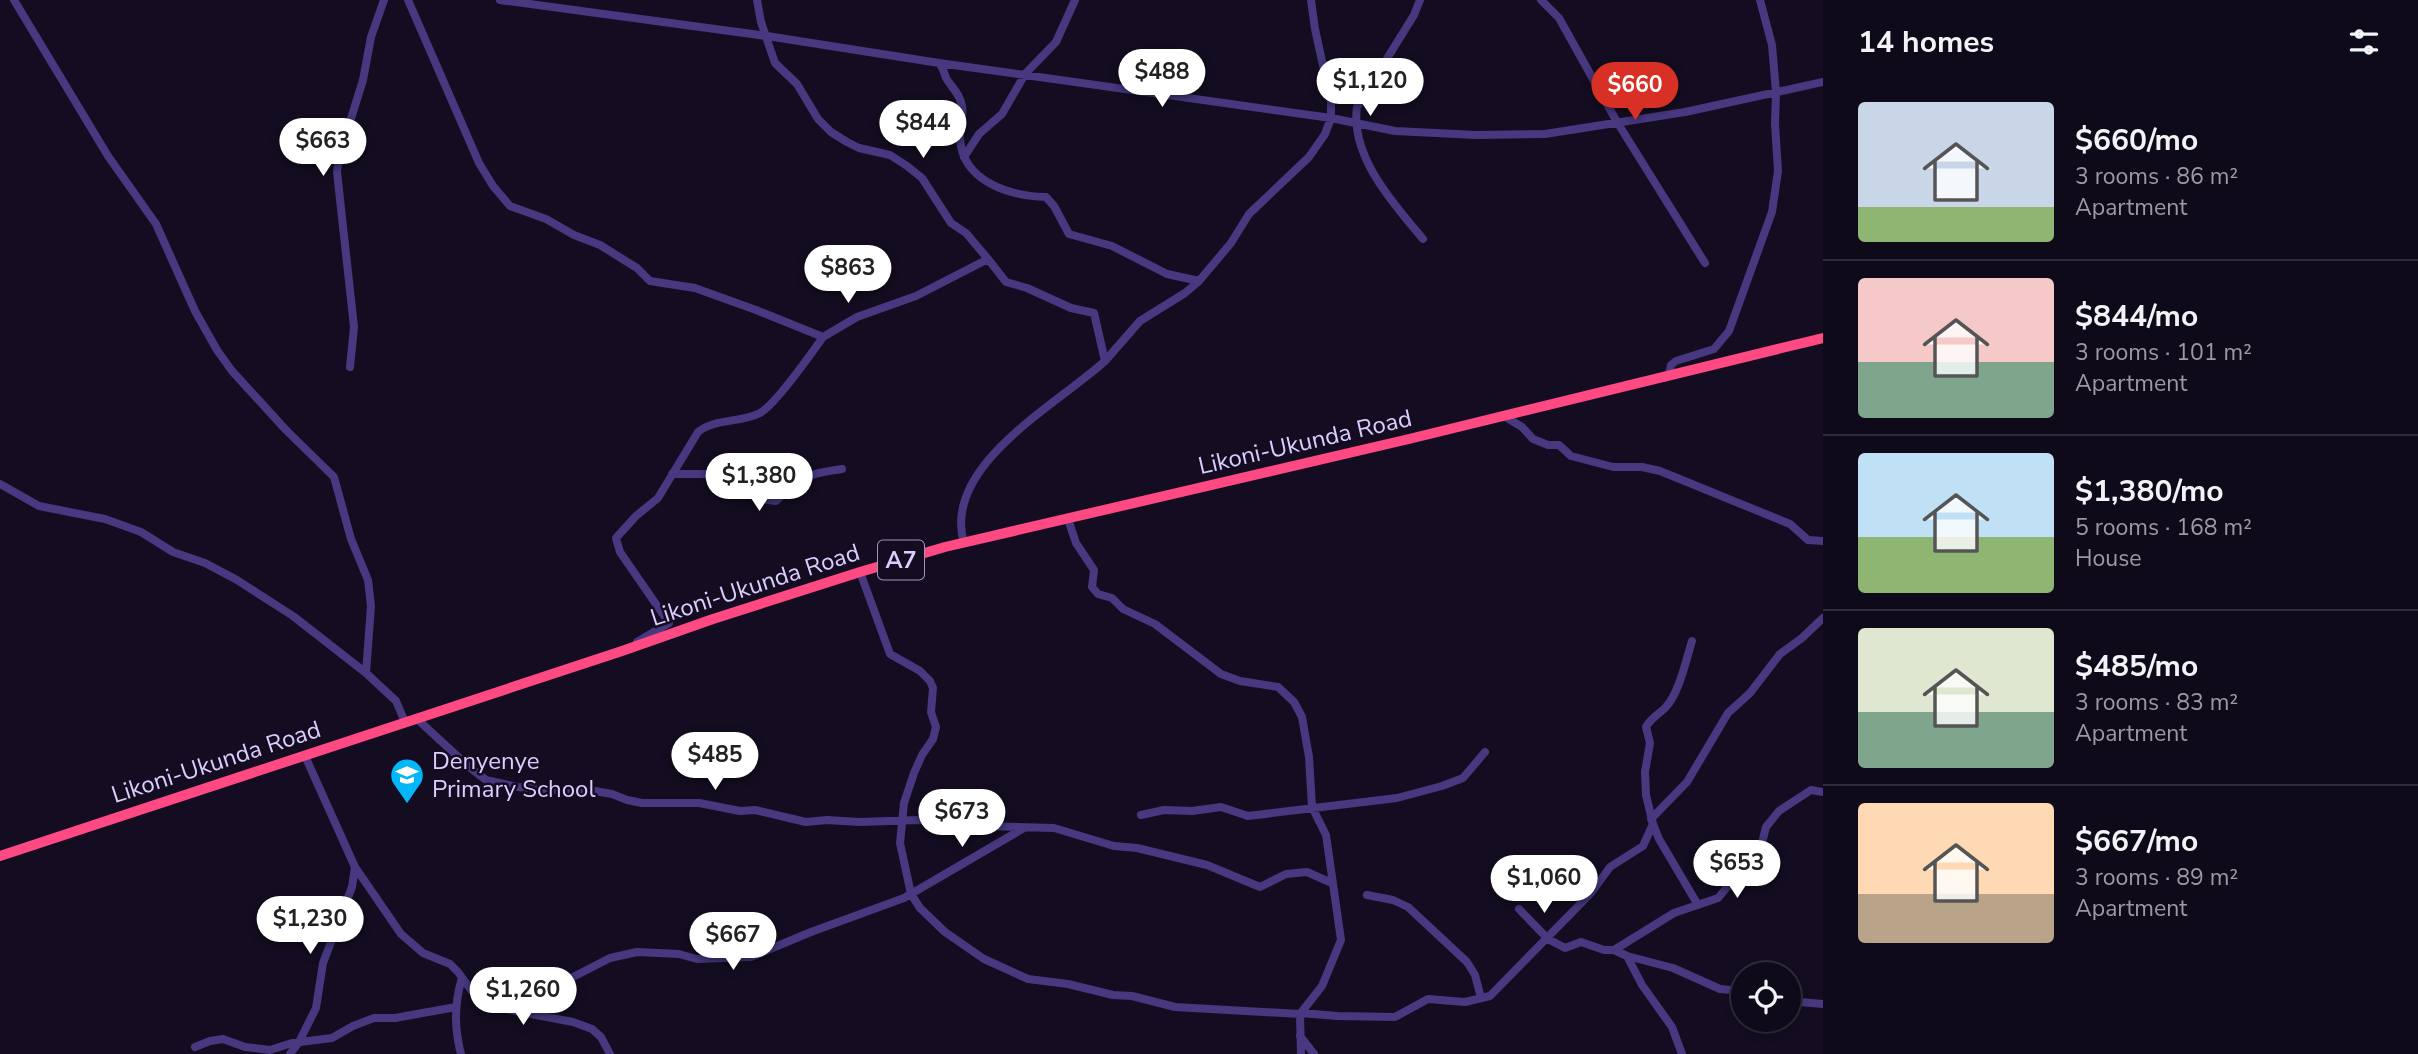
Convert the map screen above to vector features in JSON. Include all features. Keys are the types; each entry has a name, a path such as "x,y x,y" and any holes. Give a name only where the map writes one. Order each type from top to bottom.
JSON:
{"highway":[{"name":"Likoni-Ukunda Road","path":"0,856 860,572 964,543 1823,338"}],"street":[{"path":"14,0 108,156 156,224 195,311 217,350 232,371 286,430 334,477 351,539 368,580 371,606 366,673"},
{"path":"350,367 354,327 337,172 339,157 363,80 371,37 384,0"},
{"path":"408,0 479,163 510,206 546,219 600,246 637,268 650,281 695,288 823,337"},
{"path":"500,0 1331,118 1395,131 1476,135 1545,134 1685,112 1823,82"},
{"path":"757,0 761,22 775,63 797,84 818,119 831,132 847,142 859,148 890,155 922,178 951,223 966,233 1006,282 1027,288 1072,308 1094,313 1105,360"},
{"path":"964,157 979,134 1002,114 1025,74 1056,42 1075,0"},
{"path":"964,543 960,521 962,507 980,469 1038,413 1086,379 1140,321 1199,281 1231,243 1249,214 1309,157 1325,134 1331,118 1331,102 1311,0"},
{"path":"1420,0 1414,15 1357,107 1355,123 1367,160 1392,202 1423,239"},
{"path":"1541,0 1559,18 1617,122 1704,263"},
{"path":"1669,375 1671,365 1676,361 1714,349 1729,331 1772,212 1778,172 1776,92 1772,45 1760,0"},
{"path":"939,63 957,92 963,109 959,137 964,157 976,175 1002,190 1046,197 1069,234 1112,246 1167,274 1199,281"},
{"path":"622,651 669,623 620,552 616,538 636,516 658,498 698,432 706,425 760,413 774,401 823,337 857,317 916,296 988,259"},
{"path":"1504,416 1533,439 1548,445 1559,445 1571,456 1613,467 1642,467 1660,471 1790,524 1808,540 1823,541"},
{"path":"672,474 724,474 761,499 776,501 812,473 842,470"},
{"path":"0,484 39,506 105,519 141,532 173,552 205,562 237,580 293,616 366,673 396,701 411,720 486,780 518,787 589,790 642,803 699,803 740,811 755,810 806,822 901,820 1054,828 1114,846 1137,848 1207,865 1260,887 1286,874 1307,872 1332,883"},
{"path":"1068,519 1076,543 1094,570 1092,587 1098,594 1112,598 1123,609 1155,624 1221,674 1240,681 1278,687 1294,702 1302,717 1309,757 1312,807 1326,835 1342,940 1322,986 1301,1014 1301,1054"},
{"path":"860,572 890,654 920,671 933,688 931,712 936,727 933,739 914,773 901,820 900,843 911,894 920,908 967,948 984,959 1028,979 1132,996 1175,1007 1395,1017 1428,999 1465,1002 1490,996 1591,893 1609,867 1643,846 1653,824 1646,795 1645,772 1650,743 1646,727 1651,718 1666,708 1684,669 1692,641"},
{"path":"1651,819 1687,782 1728,713 1758,683 1780,654 1823,618"},
{"path":"1141,815 1164,810 1192,811 1221,807 1248,816 1397,798 1462,778 1485,752"},
{"path":"305,756 355,867 401,934 423,953 450,964 471,990 486,1001 510,1010 573,1022 592,1029 601,1037 610,1054"},
{"path":"1615,950 1674,913 1718,898 1761,847 1766,827 1779,811 1811,790 1823,792"},
{"path":"1651,819 1659,839 1698,905"},
{"path":"542,1016 555,991 577,974 610,958 637,952 679,954 697,959 751,957 904,898 1026,827"},
{"path":"290,1054 316,1008 323,962 352,887 355,867"},
{"path":"1367,895 1393,900 1409,907 1467,962 1475,975 1481,998"},
{"path":"1519,909 1548,939 1565,948 1581,942 1604,950 1615,950 1627,956 1673,968 1720,989 1731,990"},
{"path":"1627,956 1642,985 1672,1027 1682,1054"},
{"path":"461,1054 456,1035 456,1007 462,978"},
{"path":"1801,1002 1823,1004"},
{"path":"195,1047 223,1039 270,1050 299,1042 332,1038 374,1018 395,1018 456,1007"},
{"path":"1300,1036 1314,1054"}],"place":[{"name":"Denyenye Primary School","path":"407,805"}]}
